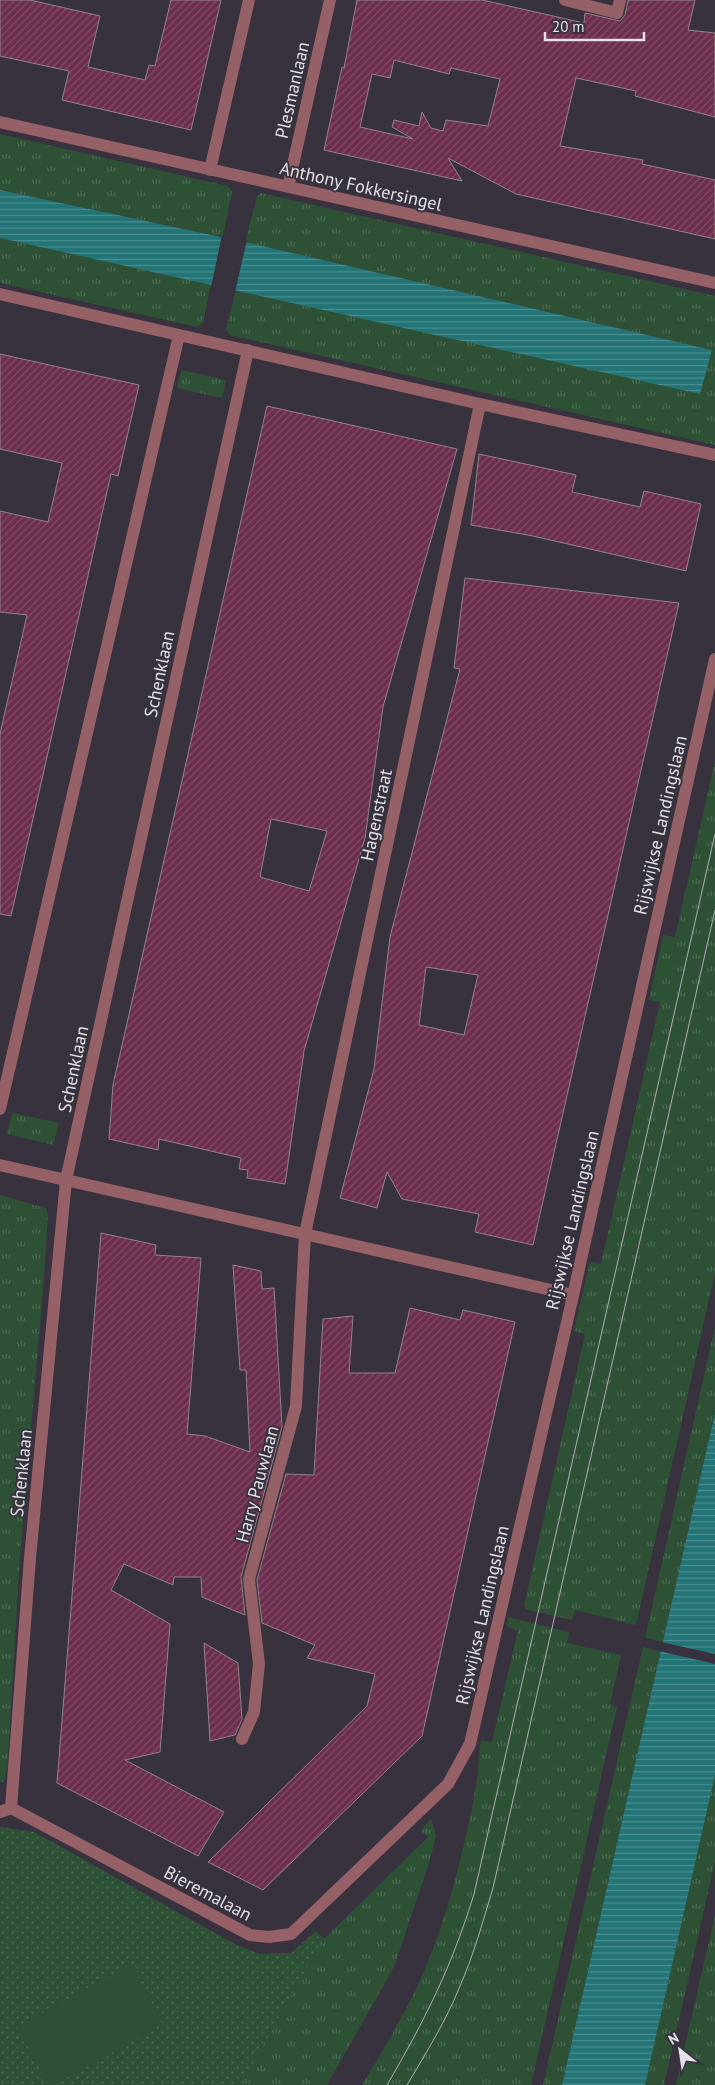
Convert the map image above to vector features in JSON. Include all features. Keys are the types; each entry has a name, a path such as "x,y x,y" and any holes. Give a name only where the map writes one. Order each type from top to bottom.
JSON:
{"street":[{"path":"210,170 249,0"},
{"name":"Plesmanlaan","path":"288,187 330,0"},
{"path":"565,0 618,13 620,0"},
{"name":"Anthony Fokkersingel","path":"0,122 715,283"},
{"path":"0,294 480,404 715,455"},
{"path":"0,1109 179,335"},
{"name":"Schenklaan","path":"6,1810 66,1180 248,350"},
{"name":"Hagenstraat","path":"306,1234 480,404"},
{"name":"Rijswijkse Landingslaan","path":"448,1784 470,1744 573,1295 715,659"},
{"path":"0,1165 573,1295"},
{"name":"Harry Pauwlaan","path":"242,1739 254,1712 259,1664 249,1579 296,1406 306,1234"},
{"name":"Bieremalaan","path":"6,1810 250,1935 269,1937 291,1934 448,1784"}],"green space":[{"path":"0,134 228,186 232,191 223,237 0,190"},
{"path":"261,193 715,296 715,445 230,335 226,330 236,290 700,393 712,350 245,242 257,196"},
{"path":"0,238 211,284 203,323 197,327 0,283"},
{"path":"181,370 226,380 222,398 177,388"},
{"path":"715,761 715,1273 636,1625 575,1610 572,1620 525,1609 526,1607 524,1606 585,1334 574,1331 590,1261 601,1264 660,1002 649,1000 663,935 675,937"},
{"path":"12,1113 59,1123 53,1145 7,1134"},
{"path":"0,1195 46,1208 48,1215 20,1556 7,1770 4,1781 0,1783"},
{"path":"715,1327 715,1413 663,1642 645,1638"},
{"path":"508,1617 569,1632 567,1643 621,1655 610,1704 617,1707 531,2085 362,2085 417,1988 445,1913 458,1871 468,1828 477,1779 481,1740 492,1742 518,1630 507,1627"},
{"path":"643,1647 661,1651 562,2085 543,2085"},
{"path":"715,1775 715,1862 664,2085 645,2085"},
{"path":"431,1819 436,1835 429,1863 394,1967 327,2085 0,2085 0,1827 34,1832 236,1945 260,1954 291,1953 316,1931 324,1939 428,1837 421,1830"},
{"path":"0,1827 34,1832 236,1945 260,1954 291,1953 316,1931 323,1939 241,2085 0,2085"},
{"path":"715,1915 715,2085 676,2085"},
{"path":"131,1964 163,2024 54,2085 49,2085 17,2027"}],"shaded area":[{"path":"0,190 245,242 712,350 700,394 0,238"},
{"path":"715,1413 715,1775 645,2085 562,2085"}],"pier":[{"path":"222,235 247,240 235,292 211,287"},
{"path":"661,1642 715,1654 715,1664 659,1651"}],"building":[{"path":"0,0 30,0 100,16 88,67 145,80 149,65 155,66 171,0 221,0 191,130 62,100 69,71 0,56"},
{"path":"357,0 482,0 584,23 585,13 620,21 625,15 628,0 695,0 688,30 715,33 715,117 635,96 636,91 576,78 560,146 643,160 642,164 715,180 715,239 516,194 448,158 462,181 324,150 342,67 344,68","holes":["394,60 449,74 451,68 500,79 488,126 446,120 443,131 431,128 422,112 419,126 394,120 392,127 413,139 360,127 372,74 390,78"]},
{"path":"0,354 139,385 118,476 111,474 11,916 0,914 0,734 27,615 0,612 0,511 48,522 62,463 0,449"},
{"path":"267,406 457,449 383,707 365,838 304,1051 285,1184 247,1178 248,1170 239,1169 241,1158 159,1139 158,1150 109,1139 113,1085","holes":["271,819 327,831 309,891 260,877"]},
{"path":"479,454 576,475 572,492 640,507 644,491 701,504 686,571 533,536 471,525"},
{"path":"465,578 679,603 533,1245 475,1232 479,1214 402,1199 387,1172 377,1208 340,1198 374,1069 390,937 460,669 454,668","holes":["426,967 478,975 464,1035 419,1025"]},
{"path":"101,1233 156,1245 155,1255 201,1258 187,1434 205,1436 250,1452 246,1370 240,1370 233,1265 261,1271 262,1289 274,1288 282,1427 241,1577 245,1615 202,1597 201,1577 174,1577 173,1585 124,1564 111,1590 170,1624 160,1752 125,1760 224,1812 198,1856 57,1783"},
{"path":"410,1308 460,1320 463,1310 515,1322 422,1736 263,1890 208,1862 367,1706 375,1674 307,1658 315,1645 262,1623 257,1580 286,1474 314,1475 323,1319 353,1316 349,1373 395,1373"},
{"path":"204,1643 238,1663 242,1719 235,1735 210,1741"}],"tram line":[{"path":"387,2085 414,2038 447,1969 474,1894 715,834"},
{"path":"407,2085 435,2037 465,1974 493,1888 715,910"}]}
